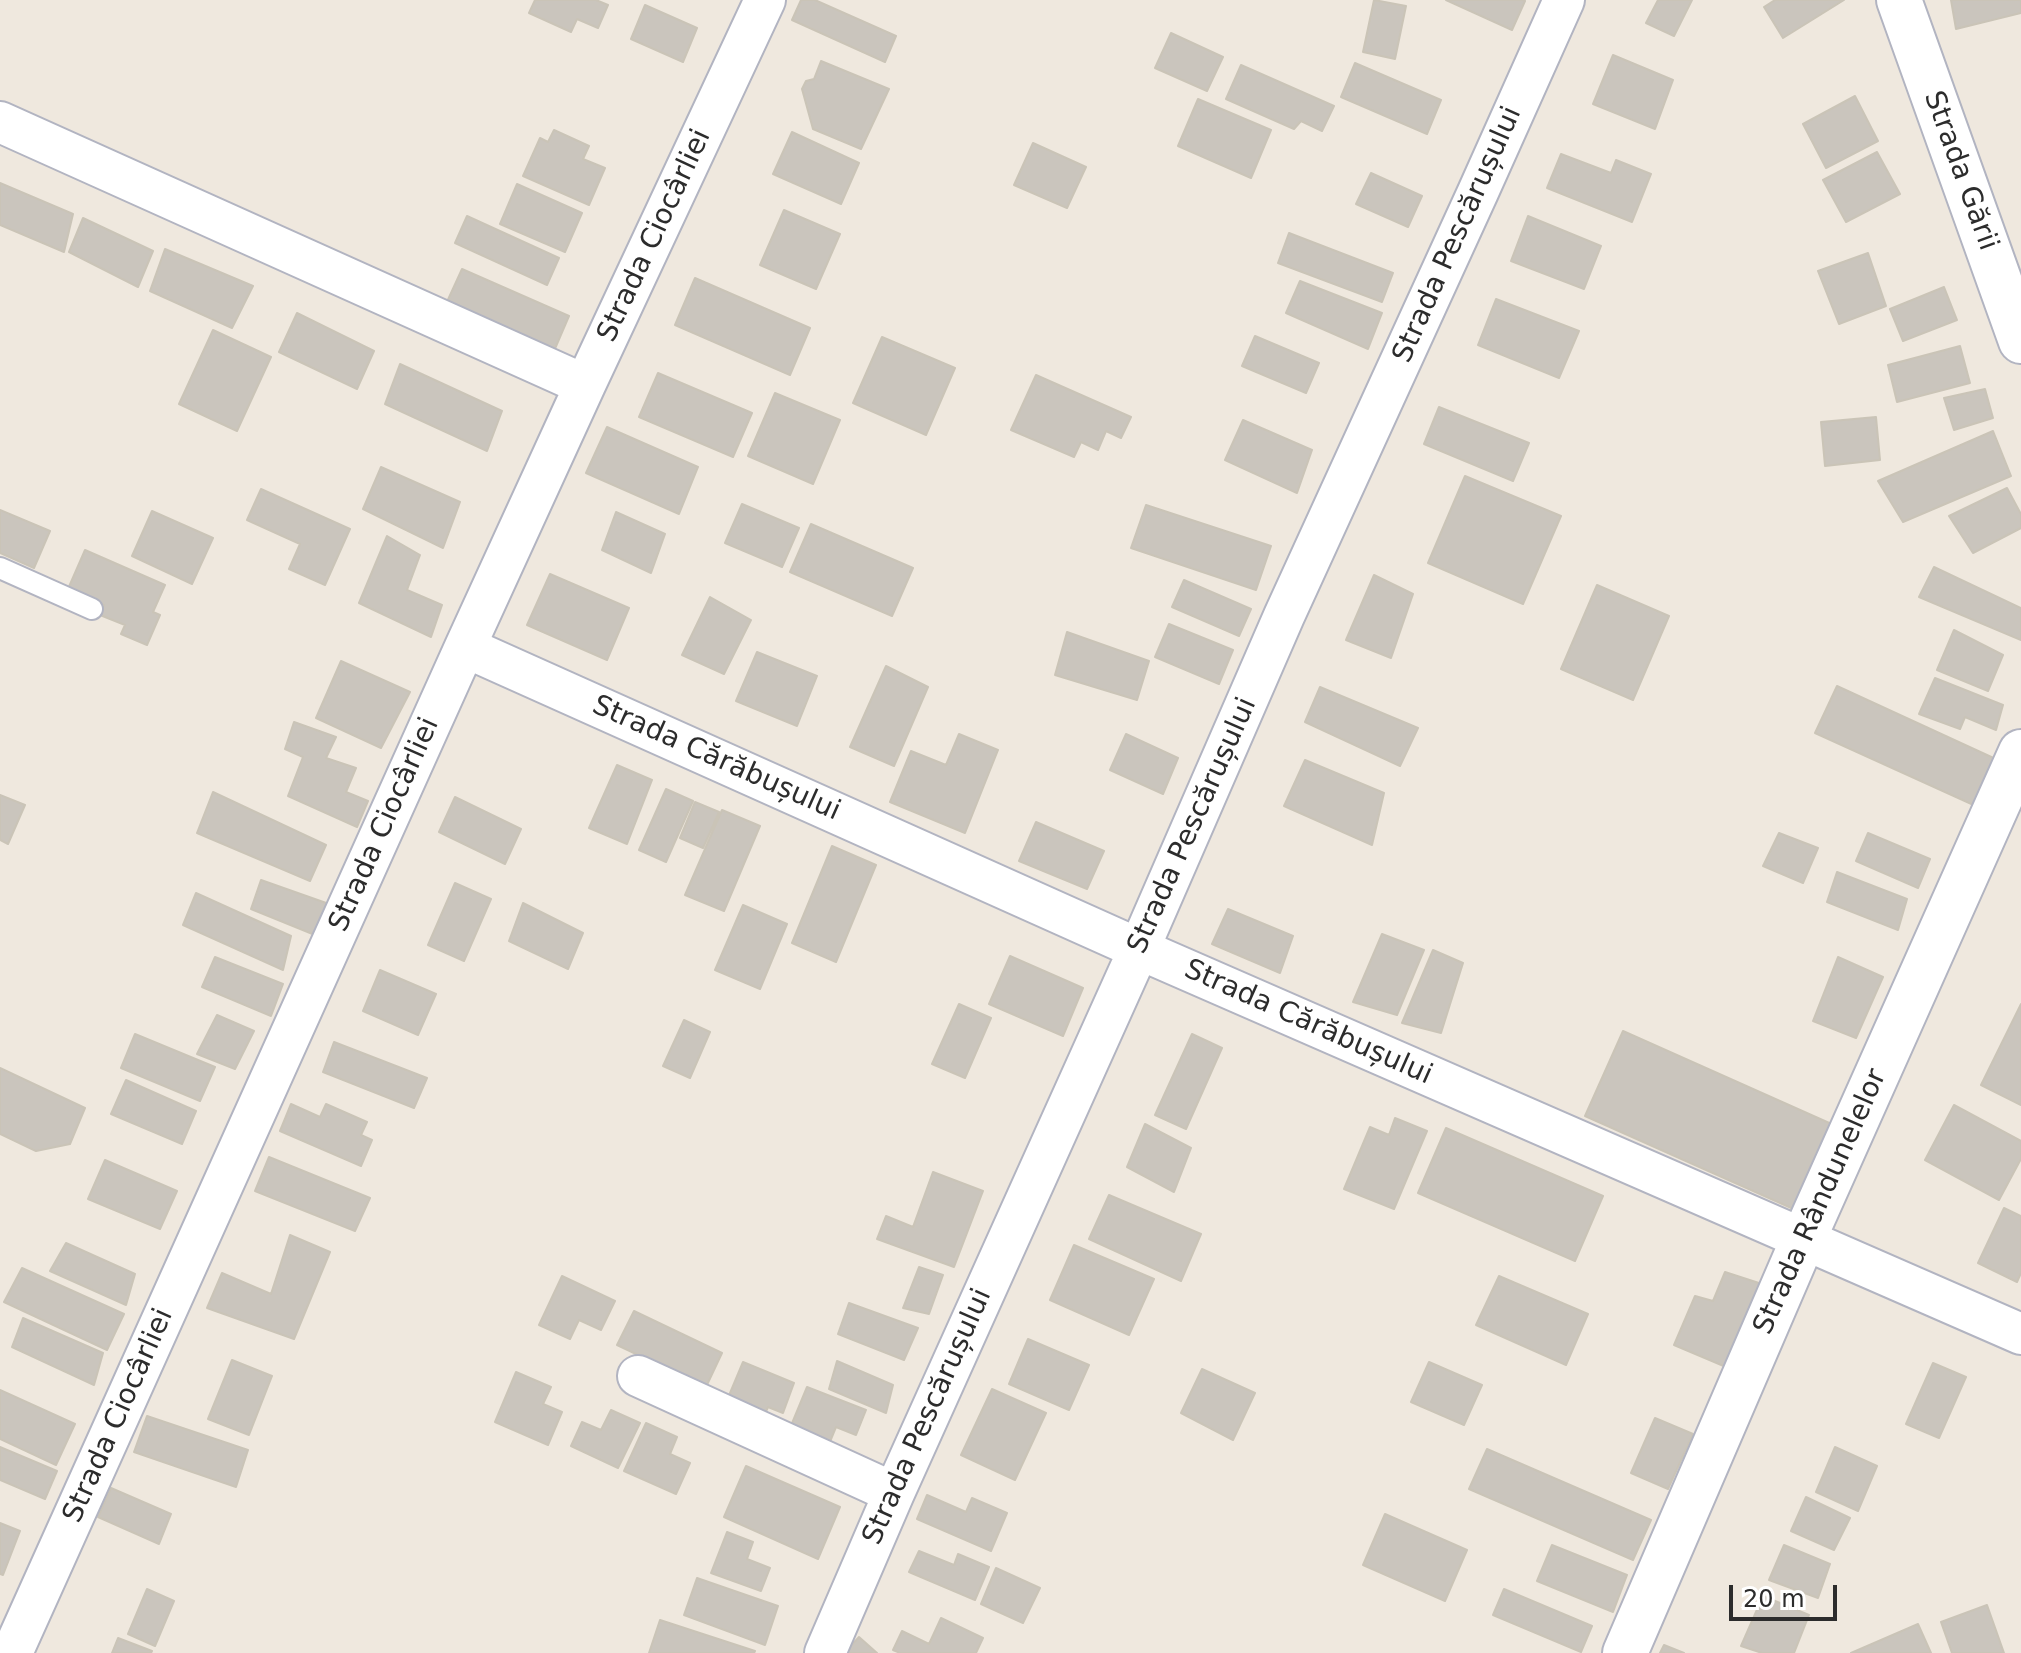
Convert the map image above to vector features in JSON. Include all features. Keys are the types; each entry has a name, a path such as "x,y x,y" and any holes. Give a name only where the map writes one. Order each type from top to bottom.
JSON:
{"street":[{"name":"Strada Ciocârliei","path":"12,1653 465,647 765,0"},
{"name":"Strada Pescărușului","path":"825,1653 1284,616 1564,0"},
{"name":"Strada Gării","path":"1899,0 2021,341"},
{"path":"0,122 585,385"},
{"name":"Strada Cărăbușului","path":"465,647 1139,949 2021,1334"},
{"name":"Strada Rândunelelor","path":"1625,1653 1803,1240 2021,752"},
{"path":"638,1376 894,1493"}],"lane":[{"path":"0,568 92,609"}],"building":[{"path":"535,0 596,0 608,5 598,28 577,19 571,32 529,13"},
{"path":"801,0 815,0 896,36 885,62 792,20"},
{"path":"1374,0 1406,6 1395,59 1363,52"},
{"path":"1446,0 1523,0 1525,1 1512,30"},
{"path":"1658,0 1692,0 1674,36 1646,23"},
{"path":"1775,0 1844,0 1783,38 1764,7"},
{"path":"1951,0 2021,0 2021,13 1956,29"},
{"path":"645,5 697,28 683,62 631,39"},
{"path":"1171,33 1223,57 1207,91 1155,68"},
{"path":"1613,55 1673,80 1655,129 1593,104"},
{"path":"821,61 889,89 861,149 813,129 802,89 806,81 814,79"},
{"path":"1355,63 1441,100 1427,134 1341,97"},
{"path":"1241,65 1334,106 1322,131 1301,121 1294,129 1226,99"},
{"path":"1855,96 1878,141 1826,168 1803,124"},
{"path":"1198,99 1271,130 1251,178 1178,146"},
{"path":"554,130 589,146 583,159 605,168 589,205 523,176 540,138 548,142"},
{"path":"792,132 859,163 841,204 773,174"},
{"path":"1033,143 1086,167 1067,208 1014,185"},
{"path":"1877,152 1900,194 1846,222 1823,180"},
{"path":"1561,154 1611,173 1616,160 1651,174 1632,222 1547,188"},
{"path":"1371,173 1422,196 1408,227 1356,204"},
{"path":"0,183 73,214 64,252 0,225"},
{"path":"517,184 582,213 565,252 500,224"},
{"path":"784,210 840,234 816,289 760,265"},
{"path":"467,216 559,258 547,285 455,243"},
{"path":"1528,216 1601,246 1584,289 1511,261"},
{"path":"83,218 153,251 138,287 69,252"},
{"path":"1289,233 1393,273 1382,302 1278,263"},
{"path":"165,249 253,286 232,328 150,291"},
{"path":"1868,253 1886,306 1839,324 1818,271"},
{"path":"462,269 569,316 554,351 446,304"},
{"path":"695,278 810,328 790,375 675,325"},
{"path":"1300,281 1382,313 1368,349 1286,313"},
{"path":"1944,287 1957,320 1903,341 1890,309"},
{"path":"1496,299 1579,331 1559,378 1478,345"},
{"path":"297,313 374,351 357,389 279,352"},
{"path":"213,330 271,357 237,431 179,404"},
{"path":"1255,336 1319,363 1306,393 1242,366"},
{"path":"882,337 955,368 926,435 853,403"},
{"path":"1960,346 1970,383 1897,402 1888,365"},
{"path":"400,364 502,411 487,451 385,404"},
{"path":"658,373 752,413 733,457 639,417"},
{"path":"1036,375 1131,417 1121,438 1106,431 1098,450 1081,442 1074,457 1011,430"},
{"path":"1985,389 1993,418 1954,430 1944,398"},
{"path":"775,393 840,420 813,484 748,456"},
{"path":"1439,407 1529,443 1513,481 1424,444"},
{"path":"1876,417 1880,460 1825,466 1821,422"},
{"path":"1243,420 1312,450 1297,493 1225,460"},
{"path":"607,427 698,467 679,514 586,473"},
{"path":"1993,431 2011,476 1903,522 1878,481"},
{"path":"381,467 460,502 443,548 363,509"},
{"path":"1465,476 1561,516 1523,604 1428,563"},
{"path":"2007,488 2021,514 2021,528 1973,553 1949,516"},
{"path":"261,489 350,529 325,585 289,569 300,544 247,520"},
{"path":"742,504 799,528 782,567 725,543"},
{"path":"1146,505 1271,546 1256,590 1131,548"},
{"path":"0,510 50,531 34,568 0,553"},
{"path":"152,511 213,538 192,584 132,556"},
{"path":"616,512 665,534 651,573 602,550"},
{"path":"811,524 913,568 892,616 790,572"},
{"path":"387,536 420,555 407,590 442,605 431,637 359,603"},
{"path":"85,550 165,585 153,612 160,615 147,645 121,634 125,625 100,615 104,605 68,589"},
{"path":"1934,567 2021,608 2021,640 1919,597"},
{"path":"550,574 629,608 607,660 527,625"},
{"path":"1374,575 1413,594 1391,658 1346,640"},
{"path":"1184,580 1251,609 1239,636 1172,607"},
{"path":"1597,585 1669,616 1633,700 1561,669"},
{"path":"710,597 751,620 724,674 682,655"},
{"path":"1169,624 1233,650 1219,684 1155,657"},
{"path":"1954,630 2003,655 1988,691 1937,670"},
{"path":"1067,632 1149,661 1137,700 1055,675"},
{"path":"757,652 817,676 797,726 736,701"},
{"path":"341,661 410,692 381,748 316,718"},
{"path":"886,666 928,687 894,766 850,747"},
{"path":"1935,678 2003,705 1996,730 1965,717 1960,729 1919,714"},
{"path":"1837,686 2000,761 1978,807 1815,733"},
{"path":"1320,687 1418,728 1400,766 1305,722"},
{"path":"294,722 336,737 326,758 356,768 346,792 368,801 357,827 288,796 303,757 285,749"},
{"path":"959,734 998,750 965,833 890,802 911,751 946,765"},
{"path":"1126,734 1178,758 1163,794 1110,770"},
{"path":"1305,760 1384,793 1372,845 1284,806"},
{"path":"617,765 652,780 627,844 589,828"},
{"path":"666,789 693,801 666,862 639,850"},
{"path":"213,792 326,845 310,881 197,833"},
{"path":"0,795 25,805 8,844 0,840"},
{"path":"455,797 521,829 505,864 439,832"},
{"path":"695,802 719,812 703,848 680,838"},
{"path":"722,810 760,826 724,911 685,895"},
{"path":"1036,822 1104,851 1087,889 1019,861"},
{"path":"1779,833 1818,848 1803,883 1763,866"},
{"path":"1868,833 1930,859 1918,888 1856,861"},
{"path":"832,846 876,865 836,962 792,943"},
{"path":"1837,872 1907,899 1898,930 1827,902"},
{"path":"261,880 329,904 315,935 251,909"},
{"path":"455,883 491,899 464,961 428,945"},
{"path":"196,893 291,936 283,970 183,925"},
{"path":"523,903 583,933 568,969 509,941"},
{"path":"743,905 787,924 760,989 715,970"},
{"path":"1228,909 1293,936 1280,973 1212,944"},
{"path":"1382,934 1424,950 1397,1015 1353,1002"},
{"path":"1433,950 1463,963 1441,1033 1402,1023"},
{"path":"1010,956 1083,988 1063,1036 989,1004"},
{"path":"215,957 283,984 271,1016 202,987"},
{"path":"1838,957 1883,977 1856,1038 1813,1021"},
{"path":"380,970 436,994 418,1035 363,1011"},
{"path":"959,1004 991,1018 965,1078 932,1064"},
{"path":"2021,1004 2021,1105 1981,1085"},
{"path":"217,1015 254,1031 235,1069 197,1054"},
{"path":"684,1020 710,1032 690,1078 663,1066"},
{"path":"1623,1031 1836,1126 1798,1211 1585,1116"},
{"path":"135,1034 215,1067 200,1101 121,1068"},
{"path":"1192,1034 1222,1048 1186,1129 1155,1115"},
{"path":"334,1042 427,1078 414,1108 323,1072"},
{"path":"0,1068 85,1108 70,1144 36,1151 0,1134"},
{"path":"126,1080 196,1111 182,1144 111,1114"},
{"path":"291,1104 320,1117 326,1104 367,1122 361,1135 372,1140 361,1166 280,1131"},
{"path":"1954,1105 2021,1141 2021,1159 1999,1200 1925,1160"},
{"path":"1395,1118 1427,1131 1394,1209 1344,1189 1370,1127 1389,1135"},
{"path":"1145,1124 1191,1148 1174,1192 1127,1167"},
{"path":"1446,1128 1603,1196 1575,1261 1418,1193"},
{"path":"269,1157 370,1198 355,1231 255,1191"},
{"path":"105,1160 177,1191 160,1229 88,1199"},
{"path":"933,1172 983,1191 954,1267 877,1239 886,1216 913,1227"},
{"path":"1109,1195 1201,1234 1181,1281 1089,1239"},
{"path":"2004,1208 2021,1216 2021,1273 2017,1282 1978,1263"},
{"path":"290,1235 330,1252 294,1339 207,1308 222,1273 271,1294"},
{"path":"66,1243 135,1274 126,1305 50,1271"},
{"path":"1074,1245 1154,1279 1129,1335 1050,1300"},
{"path":"919,1267 943,1275 929,1314 903,1308"},
{"path":"22,1268 124,1314 107,1350 4,1302"},
{"path":"1725,1272 1765,1285 1726,1367 1674,1345 1695,1296 1713,1301"},
{"path":"562,1276 615,1301 601,1330 579,1320 570,1339 539,1325"},
{"path":"1499,1276 1588,1314 1566,1365 1476,1325"},
{"path":"849,1303 918,1328 904,1360 838,1334"},
{"path":"634,1311 722,1353 706,1387 617,1345"},
{"path":"23,1318 103,1353 94,1385 12,1347"},
{"path":"1028,1339 1089,1365 1069,1410 1009,1384"},
{"path":"232,1360 272,1376 249,1435 208,1419"},
{"path":"837,1361 893,1385 886,1413 829,1389"},
{"path":"743,1362 794,1383 783,1413 768,1407 762,1421 725,1405"},
{"path":"1429,1362 1482,1385 1464,1425 1411,1402"},
{"path":"1933,1363 1966,1377 1939,1438 1906,1424"},
{"path":"1202,1369 1255,1393 1233,1440 1181,1413"},
{"path":"516,1372 551,1387 543,1404 562,1412 548,1445 495,1422"},
{"path":"807,1387 866,1410 856,1435 836,1427 827,1449 788,1433"},
{"path":"992,1389 1046,1413 1015,1480 961,1455"},
{"path":"0,1390 75,1424 56,1465 0,1439"},
{"path":"611,1410 640,1423 618,1468 571,1446 582,1422 601,1430"},
{"path":"147,1416 248,1450 236,1487 134,1452"},
{"path":"1655,1418 1693,1434 1668,1489 1631,1473"},
{"path":"646,1423 677,1437 670,1454 690,1463 676,1494 624,1471"},
{"path":"0,1447 57,1471 45,1499 0,1480"},
{"path":"1835,1447 1877,1466 1858,1511 1816,1492"},
{"path":"1487,1449 1651,1520 1633,1560 1469,1489"},
{"path":"746,1466 840,1507 818,1559 724,1517"},
{"path":"111,1488 171,1514 159,1544 98,1517"},
{"path":"927,1495 966,1512 972,1498 1007,1513 991,1551 917,1519"},
{"path":"1806,1497 1850,1518 1834,1550 1791,1531"},
{"path":"1385,1514 1467,1550 1445,1601 1363,1565"},
{"path":"0,1523 20,1531 3,1575 0,1574"},
{"path":"727,1532 753,1542 747,1559 770,1568 761,1591 711,1573"},
{"path":"1552,1545 1627,1575 1613,1612 1537,1581"},
{"path":"1784,1545 1830,1564 1818,1598 1769,1580"},
{"path":"919,1551 954,1565 958,1554 989,1567 975,1600 909,1572"},
{"path":"996,1568 1040,1588 1023,1623 981,1604"},
{"path":"697,1578 778,1606 765,1645 684,1615"},
{"path":"147,1589 174,1601 155,1646 128,1634"},
{"path":"1504,1589 1592,1626 1581,1652 1493,1615"},
{"path":"1763,1596 1809,1615 1794,1653 1762,1653 1741,1646"},
{"path":"1987,1605 2004,1653 1952,1653 1941,1622"},
{"path":"941,1618 983,1638 976,1653 900,1653 893,1650 902,1631 929,1644"},
{"path":"660,1620 755,1651 649,1653"},
{"path":"1918,1624 1931,1653 1851,1653"},
{"path":"859,1637 877,1653 844,1653"},
{"path":"118,1638 152,1651 112,1653"},
{"path":"1664,1645 1684,1653 1660,1653"}]}
